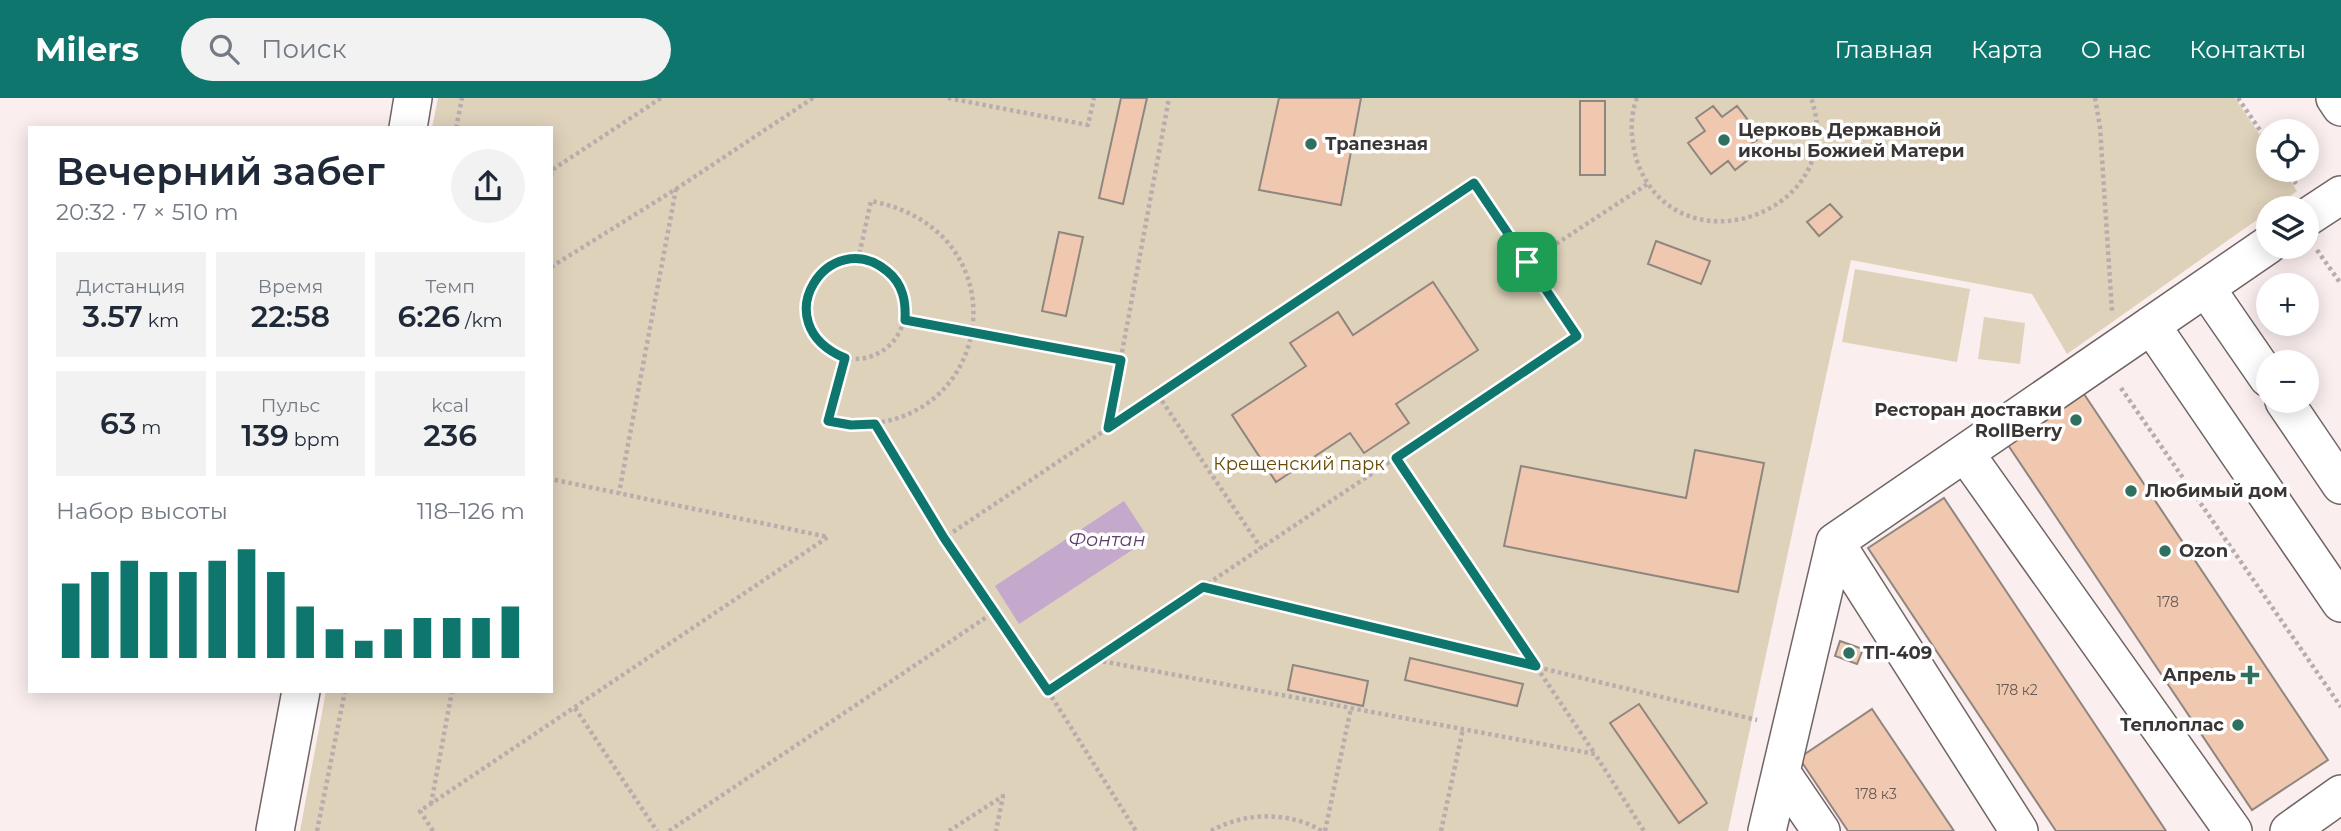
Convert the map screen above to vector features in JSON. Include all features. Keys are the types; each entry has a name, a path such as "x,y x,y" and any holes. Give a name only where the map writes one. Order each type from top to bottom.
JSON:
{"street":[{"path":"408,126 413,98"},
{"path":"2335,98 2341,107"},
{"path":"2319,221 2341,195"},
{"path":"1767,831 1835,542 2256,253"},
{"path":"2206,288 2256,361"},
{"path":"2151,325 2341,603"},
{"path":"2292,413 2341,485"},
{"path":"1965,453 2233,831"},
{"path":"1835,542 2019,831"},
{"path":"275,831 302,693"},
{"path":"1781,772 1821,831"},
{"path":"2289,831 2341,794"}],"path":[{"path":"456,126 462,98"},
{"path":"553,169 661,98"},
{"path":"553,266 676,189 813,98"},
{"path":"948,98 1088,125 1094,98"},
{"path":"1108,428 1169,98"},
{"path":"1637,98 1631,127 1633,149 1640,170 1649,183 1669,204 1688,215 1710,221 1732,222 1755,218 1775,207 1792,194 1805,175 1814,155 1817,132 1811,98"},
{"path":"2095,98 2100,127 2108,355 2341,707"},
{"path":"2238,98 2256,124"},
{"path":"944,538 1474,183 1577,336 1048,691"},
{"path":"1527,262 1649,183"},
{"path":"619,493 676,189"},
{"path":"845,358 828,421 851,425 875,424 898,419 919,409 938,395 953,378 965,357 972,333 974,311 971,288 963,266 951,245 916,215 871,201 858,260"},
{"path":"2319,247 2341,284"},
{"path":"858,260 881,266 893,276 902,289 905,320 899,335 876,355 860,359 845,358 830,352 818,342 809,329 805,314 807,298 812,284 822,271 835,263 858,260"},
{"path":"905,320 1121,360"},
{"path":"1157,395 1261,548"},
{"path":"875,424 944,538 1048,691 1136,831"},
{"path":"1396,458 1644,831"},
{"path":"433,831 420,811 828,537 553,479"},
{"path":"1203,587 1792,728"},
{"path":"669,831 994,612"},
{"path":"1095,660 1595,754"},
{"path":"317,831 345,693"},
{"path":"430,804 453,693"},
{"path":"575,708 657,831"},
{"path":"1210,831 1243,819 1268,816 1292,819 1324,831 1351,708"},
{"path":"1441,831 1463,729"},
{"path":"949,831 1003,796 996,831"}],"green space":[{"name":"Крещенский парк","path":"438,98 2235,98 2256,129 2256,182 2291,182 2297,191 2290,196 2256,196 2256,220 2067,354 2032,294 1851,260 1728,831 300,831 326,693 553,693 553,126 432,126"},
{"path":"1855,269 1970,289 1957,362 1842,342"},
{"path":"1984,317 2025,323 2020,364 1978,359"}],"water":[{"name":"Фонтан","path":"1124,501 1149,539 1019,624 995,586"}],"building":[{"path":"1121,98 1147,98 1123,204 1099,198"},
{"name":"Трапезная","path":"1279,98 1361,98 1341,205 1259,190"},
{"path":"1580,101 1605,101 1605,175 1580,175"},
{"name":"Церковь Державной иконы Божией Матери","path":"1713,106 1722,117 1737,106 1761,137 1747,147 1753,156 1735,170 1728,161 1711,174 1688,143 1705,131 1696,118"},
{"path":"1830,204 1842,217 1819,236 1807,222"},
{"path":"1059,232 1083,237 1066,316 1042,311"},
{"path":"1656,241 1710,261 1701,284 1648,264"},
{"path":"1433,282 1478,350 1396,404 1409,423 1364,453 1350,433 1276,482 1232,415 1306,366 1290,343 1338,312 1353,335"},
{"path":"2084,394 2328,760 2252,810 2008,445"},
{"path":"1695,450 1764,463 1738,592 1504,546 1521,466 1686,498"},
{"path":"1944,498 2166,831 2056,831 1868,548"},
{"name":"ТП-409","path":"1840,641 1863,649 1857,664 1835,656"},
{"path":"1410,658 1523,684 1517,706 1405,680"},
{"path":"1293,665 1368,681 1363,706 1288,690"},
{"path":"1639,704 1707,803 1679,823 1610,723"},
{"path":"1872,709 1954,831 1848,831 1799,758"}],"place":[{"name":"Церковь Державной иконы Божией Матери","path":"1724,140"},
{"name":"Трапезная","path":"1311,144"},
{"name":"Ресторан доставки RollBerry","path":"2076,420"},
{"name":"Любимый дом","path":"2131,491"},
{"name":"Ozon","path":"2165,551"},
{"name":"ТП-409","path":"1849,653"},
{"name":"Апрель","path":"2250,675"},
{"name":"Теплоплас","path":"2238,725"}],"route":[{"path":"1474,183 1527,262 1577,336 1396,458 1536,666 1203,587 1048,691 944,538 875,424 851,425 828,421 845,358 830,352 818,342 809,329 805,314 812,284 822,271 835,263 850,259 866,260 881,266 893,276 902,289 905,320 1121,360 1108,428 1474,183"}]}
